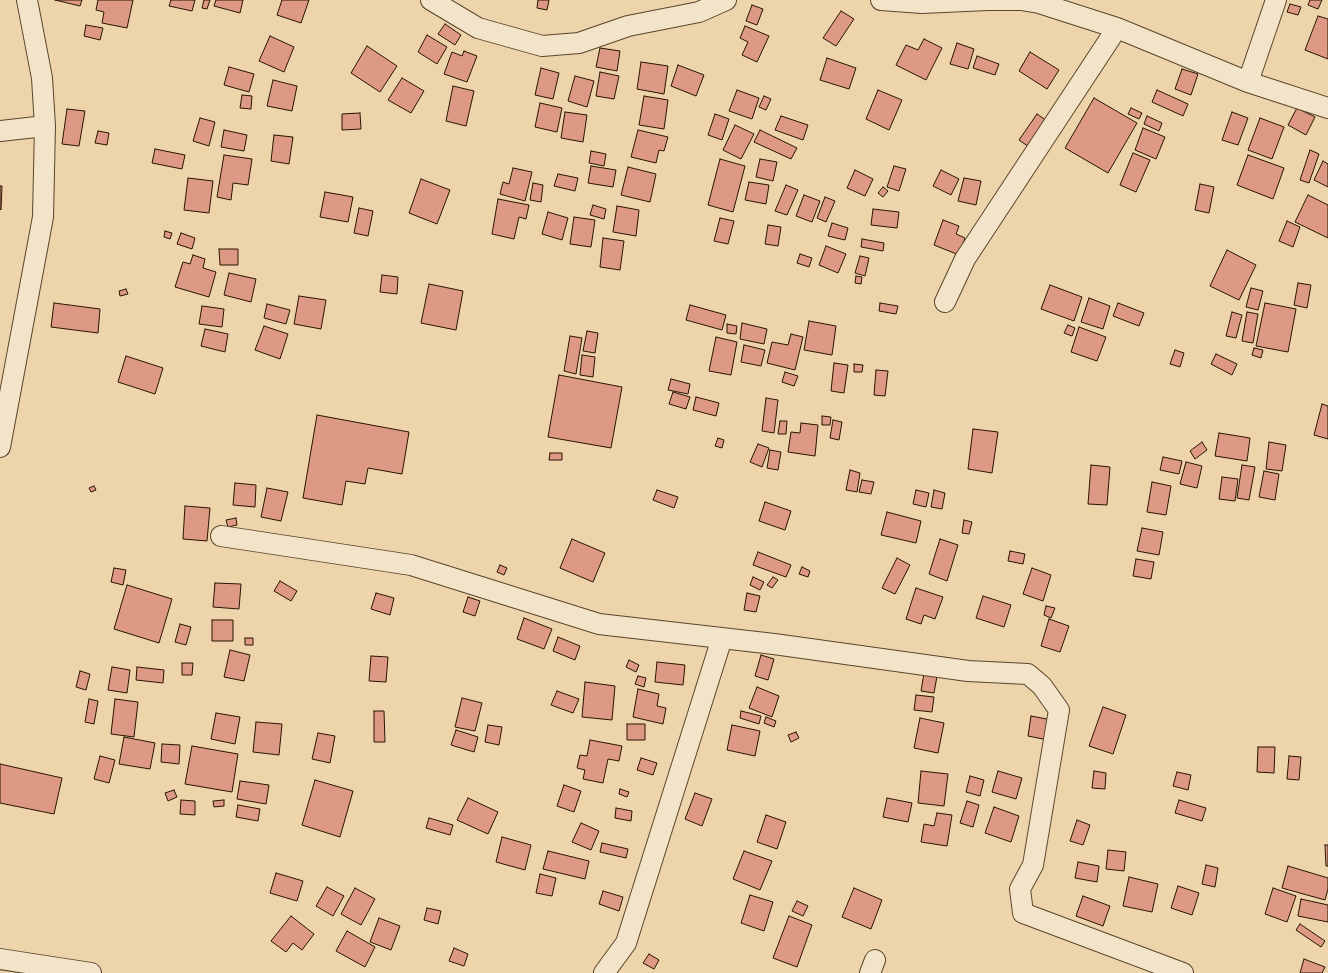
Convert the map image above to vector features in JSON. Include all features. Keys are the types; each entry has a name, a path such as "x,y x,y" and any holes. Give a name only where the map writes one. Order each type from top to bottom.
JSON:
{"street":[{"path":"0,446 43,217 45,126 42,78 27,0"},
{"path":"430,0 478,28 542,46 579,43 628,26 699,12 726,0"},
{"path":"881,0 922,3 1021,0 1039,4 1117,28 1248,82 1328,108"},
{"path":"1248,82 1276,0"},
{"path":"945,302 965,258 1117,28"},
{"path":"0,131 45,126"},
{"path":"221,536 411,565 599,624 722,638 968,671 1028,674 1042,686 1059,710 1034,865 1020,889 1023,914 1183,973"},
{"path":"604,973 626,943 722,638"},
{"path":"0,959 91,973"}],"building":[{"path":"55,0 82,0 80,6"},
{"path":"98,0 133,0 127,28 102,23 104,12 96,10"},
{"path":"171,0 195,0 192,11 169,6"},
{"path":"204,0 210,0 207,9 202,8"},
{"path":"216,0 243,0 240,13 214,6"},
{"path":"282,0 309,0 301,23 277,15"},
{"path":"538,0 549,0 547,10 537,8"},
{"path":"1310,0 1322,0 1318,9 1308,5"},
{"path":"1290,4 1301,7 1298,15 1287,12"},
{"path":"752,5 763,9 757,25 746,21"},
{"path":"841,11 854,19 836,46 823,38"},
{"path":"1318,16 1328,19 1328,59 1305,50"},
{"path":"445,24 461,35 455,45 438,34"},
{"path":"86,25 103,28 100,40 84,36"},
{"path":"745,26 769,36 757,62 742,55 748,42 740,38"},
{"path":"427,35 447,47 437,64 418,52"},
{"path":"270,36 294,47 284,72 259,61"},
{"path":"924,39 942,48 926,80 896,65 906,45 918,50"},
{"path":"957,43 974,49 968,69 950,64"},
{"path":"367,46 397,66 380,92 351,73"},
{"path":"600,48 620,51 617,71 596,67"},
{"path":"464,51 477,56 467,82 444,74 452,52 462,56"},
{"path":"1030,52 1059,70 1047,89 1019,71"},
{"path":"977,56 999,64 995,75 973,68"},
{"path":"827,58 856,68 849,89 820,80"},
{"path":"641,62 668,66 664,94 637,89"},
{"path":"678,65 704,75 696,96 671,86"},
{"path":"229,67 254,74 249,92 224,85"},
{"path":"541,68 559,73 553,99 535,95"},
{"path":"1182,69 1198,74 1191,95 1175,89"},
{"path":"600,72 619,76 614,99 596,96"},
{"path":"575,76 594,81 587,107 568,101"},
{"path":"402,78 424,91 411,113 388,100"},
{"path":"273,80 297,86 292,111 267,106"},
{"path":"453,86 474,91 466,126 446,121"},
{"path":"737,90 759,98 752,119 729,111"},
{"path":"878,90 902,100 889,130 866,119"},
{"path":"1157,90 1188,104 1183,116 1152,102"},
{"path":"242,95 252,96 251,109 240,108"},
{"path":"644,96 668,100 664,129 639,125"},
{"path":"764,96 771,99 766,110 759,107"},
{"path":"1094,98 1137,123 1108,173 1065,148"},
{"path":"540,103 562,108 557,132 535,127"},
{"path":"1131,108 1142,113 1139,119 1128,114"},
{"path":"1297,108 1315,117 1306,135 1288,125"},
{"path":"67,109 85,111 79,146 62,144"},
{"path":"565,112 587,115 583,142 561,138"},
{"path":"1232,112 1248,118 1238,145 1222,140"},
{"path":"360,113 361,129 342,130 342,114"},
{"path":"715,114 729,119 722,140 708,135"},
{"path":"1037,114 1053,125 1035,151 1019,140"},
{"path":"781,116 808,125 803,140 775,130"},
{"path":"1147,116 1162,123 1159,131 1144,124"},
{"path":"200,118 215,122 209,146 193,141"},
{"path":"1260,118 1284,127 1272,159 1248,150"},
{"path":"735,125 754,134 741,159 723,150"},
{"path":"1143,128 1165,137 1156,159 1135,150"},
{"path":"224,130 247,135 244,151 221,147"},
{"path":"638,130 668,137 664,151 659,150 656,163 631,157"},
{"path":"760,130 797,148 791,159 754,142"},
{"path":"98,131 109,133 107,145 95,143"},
{"path":"274,135 293,137 289,164 271,161"},
{"path":"155,149 185,155 182,169 152,163"},
{"path":"1310,150 1319,154 1309,183 1300,180"},
{"path":"591,151 606,154 604,166 589,163"},
{"path":"1133,153 1150,160 1136,192 1120,185"},
{"path":"224,155 252,159 248,185 233,183 231,200 217,197"},
{"path":"1248,155 1284,168 1273,199 1237,185"},
{"path":"720,159 745,166 733,212 708,205"},
{"path":"760,159 777,162 773,181 756,177"},
{"path":"1323,161 1328,164 1328,187 1314,180"},
{"path":"591,166 616,170 613,187 588,183"},
{"path":"894,166 906,169 899,191 887,187"},
{"path":"628,167 656,174 650,202 621,195"},
{"path":"513,168 532,172 525,201 500,194 503,182 509,184"},
{"path":"855,170 873,179 865,196 847,188"},
{"path":"941,170 959,179 951,195 933,186"},
{"path":"558,174 578,178 575,191 554,186"},
{"path":"188,178 213,181 209,213 184,210"},
{"path":"964,178 981,181 976,205 958,201"},
{"path":"421,179 450,190 437,224 409,213"},
{"path":"749,182 769,185 766,204 745,200"},
{"path":"533,183 543,185 541,202 530,200"},
{"path":"1200,184 1214,187 1209,213 1195,210"},
{"path":"786,185 798,190 787,215 775,211"},
{"path":"0,186 2,186 1,210 0,209"},
{"path":"883,187 888,191 883,197 878,193"},
{"path":"325,192 353,197 348,222 320,217"},
{"path":"804,195 820,201 812,222 796,216"},
{"path":"1308,195 1328,205 1328,238 1295,222"},
{"path":"825,197 835,201 826,222 817,218"},
{"path":"498,199 529,205 526,219 519,217 514,239 492,234"},
{"path":"593,205 606,209 604,219 590,215"},
{"path":"617,206 639,210 636,236 613,232"},
{"path":"359,208 373,211 368,236 354,233"},
{"path":"873,209 899,212 897,228 871,225"},
{"path":"548,212 568,218 562,240 542,234"},
{"path":"574,217 595,220 591,247 570,244"},
{"path":"720,218 734,221 728,244 714,241"},
{"path":"943,220 959,226 956,234 965,238 959,255 934,245"},
{"path":"1287,221 1300,227 1293,247 1279,241"},
{"path":"832,223 848,228 845,240 828,236"},
{"path":"768,225 781,227 778,246 765,244"},
{"path":"165,231 172,233 170,239 164,237"},
{"path":"181,233 195,238 192,249 177,244"},
{"path":"603,238 624,241 620,270 600,267"},
{"path":"862,239 884,243 883,251 861,247"},
{"path":"826,246 846,254 838,273 819,265"},
{"path":"219,249 238,249 238,265 220,265"},
{"path":"1227,250 1256,265 1239,300 1210,286"},
{"path":"800,254 812,258 809,267 797,263"},
{"path":"193,255 205,259 203,268 216,272 209,297 175,287 183,262 190,264"},
{"path":"860,256 869,258 865,276 855,273"},
{"path":"229,273 256,279 251,302 224,295"},
{"path":"382,275 398,277 397,294 380,292"},
{"path":"856,276 862,277 861,284 855,283"},
{"path":"1298,283 1311,285 1307,308 1294,305"},
{"path":"429,284 463,291 456,330 421,323"},
{"path":"1050,285 1082,297 1074,321 1041,309"},
{"path":"1251,288 1263,291 1258,310 1246,307"},
{"path":"126,289 128,294 120,296 119,291"},
{"path":"299,296 326,300 321,329 294,324"},
{"path":"1089,298 1110,306 1103,329 1081,322"},
{"path":"54,303 100,309 98,333 51,327"},
{"path":"880,303 898,306 896,314 879,311"},
{"path":"1118,303 1144,313 1139,326 1113,316"},
{"path":"1265,303 1296,309 1288,352 1256,346"},
{"path":"267,304 290,310 286,324 264,318"},
{"path":"690,305 726,315 722,330 686,320"},
{"path":"202,306 224,309 222,327 199,324"},
{"path":"1232,312 1242,315 1236,338 1226,336"},
{"path":"1247,312 1258,314 1253,343 1242,341"},
{"path":"809,321 836,326 832,355 804,350"},
{"path":"742,323 767,329 764,344 740,339"},
{"path":"727,324 737,326 736,334 727,333"},
{"path":"1068,325 1075,328 1072,336 1064,333"},
{"path":"264,326 288,334 280,359 255,350"},
{"path":"1079,327 1106,337 1097,361 1071,352"},
{"path":"205,329 228,334 225,352 201,346"},
{"path":"587,331 598,333 595,353 583,351"},
{"path":"791,334 803,337 795,370 767,363 772,342 788,345"},
{"path":"570,336 582,338 576,374 564,371"},
{"path":"716,337 737,342 731,375 709,371"},
{"path":"744,345 765,350 761,366 741,362"},
{"path":"1254,348 1263,350 1261,358 1252,355"},
{"path":"1175,350 1184,353 1180,367 1170,364"},
{"path":"1216,354 1237,364 1232,375 1211,364"},
{"path":"582,355 595,357 593,377 580,375"},
{"path":"126,356 163,368 155,394 118,382"},
{"path":"834,363 848,365 844,393 831,391"},
{"path":"854,364 863,365 862,372 854,372"},
{"path":"876,370 888,371 885,396 874,395"},
{"path":"785,372 798,376 794,386 782,382"},
{"path":"559,375 622,387 611,448 548,437"},
{"path":"671,379 690,384 688,394 668,390"},
{"path":"673,392 690,397 686,409 669,404"},
{"path":"696,397 719,403 716,416 693,410"},
{"path":"766,398 778,400 774,433 762,431"},
{"path":"1322,404 1328,406 1328,439 1314,435"},
{"path":"317,415 409,432 402,474 368,468 365,484 346,481 342,505 303,498"},
{"path":"822,416 831,417 830,425 822,425"},
{"path":"833,420 842,422 839,440 830,438"},
{"path":"780,421 787,421 786,434 778,434"},
{"path":"801,423 818,425 815,456 788,452 791,432 800,433"},
{"path":"973,429 998,432 992,473 968,469"},
{"path":"1219,433 1250,438 1247,461 1215,456"},
{"path":"718,438 724,440 722,448 715,446"},
{"path":"1202,442 1207,450 1195,459 1190,451"},
{"path":"1269,442 1286,445 1282,471 1266,469"},
{"path":"758,444 769,448 762,467 750,462"},
{"path":"770,450 781,452 778,470 767,468"},
{"path":"550,453 562,453 562,460 549,460"},
{"path":"1163,457 1182,461 1179,474 1160,470"},
{"path":"1186,462 1202,466 1197,488 1180,484"},
{"path":"1091,465 1110,467 1107,505 1088,504"},
{"path":"1242,465 1255,467 1249,500 1237,498"},
{"path":"850,470 860,473 857,492 846,490"},
{"path":"1264,471 1279,474 1275,500 1259,497"},
{"path":"1222,477 1238,479 1235,501 1219,499"},
{"path":"862,480 874,482 871,494 859,492"},
{"path":"1152,482 1171,486 1166,515 1147,512"},
{"path":"235,483 256,485 255,507 233,505"},
{"path":"94,486 96,490 91,492 89,488"},
{"path":"267,488 288,492 281,521 261,517"},
{"path":"657,490 678,497 674,508 653,500"},
{"path":"916,490 929,493 926,507 913,504"},
{"path":"934,490 945,493 942,509 931,507"},
{"path":"765,502 791,511 785,530 759,521"},
{"path":"185,506 210,508 207,541 183,539"},
{"path":"887,512 921,521 916,543 881,535"},
{"path":"236,518 237,525 228,527 226,520"},
{"path":"964,520 972,522 969,534 962,533"},
{"path":"1142,528 1163,532 1159,555 1137,551"},
{"path":"572,539 605,553 593,582 560,568"},
{"path":"940,539 958,545 947,581 929,574"},
{"path":"1010,551 1025,554 1023,564 1008,561"},
{"path":"758,552 791,565 786,577 753,565"},
{"path":"897,558 910,565 895,594 882,588"},
{"path":"1136,559 1154,562 1151,579 1133,576"},
{"path":"500,565 507,568 504,575 497,572"},
{"path":"802,567 810,571 808,577 799,574"},
{"path":"114,568 126,570 123,585 111,582"},
{"path":"1032,568 1051,575 1043,601 1023,594"},
{"path":"753,577 764,582 760,590 750,585"},
{"path":"773,577 778,580 772,588 767,585"},
{"path":"280,581 297,591 291,601 274,591"},
{"path":"215,583 241,584 239,609 213,607"},
{"path":"127,585 172,599 159,643 114,629"},
{"path":"916,588 943,597 935,619 924,615 921,624 906,619"},
{"path":"376,593 394,598 390,615 371,609"},
{"path":"747,593 760,596 756,612 744,610"},
{"path":"983,596 1011,605 1004,627 976,618"},
{"path":"468,597 480,601 475,616 463,612"},
{"path":"1046,606 1055,608 1051,618 1044,615"},
{"path":"524,618 552,629 544,649 517,639"},
{"path":"1049,619 1069,626 1060,652 1041,646"},
{"path":"212,620 233,620 233,641 212,641"},
{"path":"180,624 191,627 186,645 175,642"},
{"path":"558,637 580,646 575,660 553,651"},
{"path":"245,638 253,638 253,645 245,645"},
{"path":"230,650 250,655 244,681 224,677"},
{"path":"761,655 774,659 768,680 755,676"},
{"path":"371,656 388,657 386,682 369,681"},
{"path":"629,660 639,665 636,672 626,667"},
{"path":"657,662 685,665 683,685 655,682"},
{"path":"182,663 193,663 192,675 182,675"},
{"path":"112,667 130,670 127,693 108,690"},
{"path":"137,667 164,670 163,683 136,680"},
{"path":"80,671 90,674 86,690 76,687"},
{"path":"924,673 937,676 934,693 921,691"},
{"path":"638,676 646,678 644,687 635,684"},
{"path":"585,682 615,686 612,720 582,717"},
{"path":"757,687 779,696 772,717 749,708"},
{"path":"638,689 659,694 657,706 666,708 663,724 633,717"},
{"path":"557,691 579,699 573,713 551,705"},
{"path":"916,695 934,697 932,712 914,710"},
{"path":"462,698 482,703 475,731 455,727"},
{"path":"89,699 98,701 94,724 85,722"},
{"path":"115,699 138,702 134,737 111,734"},
{"path":"1103,707 1126,715 1113,754 1089,746"},
{"path":"374,711 384,711 385,742 374,742"},
{"path":"741,711 761,716 759,724 740,718"},
{"path":"216,713 240,717 235,744 211,739"},
{"path":"1031,716 1052,720 1048,740 1028,736"},
{"path":"766,717 776,721 774,727 764,723"},
{"path":"920,718 944,723 938,753 914,748"},
{"path":"256,722 282,724 279,755 253,752"},
{"path":"627,724 645,724 645,740 627,740"},
{"path":"488,725 502,727 499,745 485,742"},
{"path":"732,725 760,731 755,756 727,750"},
{"path":"456,730 478,737 474,752 451,745"},
{"path":"796,732 799,738 791,742 788,735"},
{"path":"318,733 335,736 330,763 312,759"},
{"path":"124,737 155,743 150,769 119,764"},
{"path":"590,740 622,746 619,761 608,759 603,783 583,779 585,770 577,768 580,755 587,756"},
{"path":"162,744 180,745 179,764 161,762"},
{"path":"192,746 238,754 232,792 185,784"},
{"path":"1258,747 1275,747 1274,773 1257,772"},
{"path":"100,756 115,760 109,783 94,779"},
{"path":"1289,756 1301,757 1299,780 1287,779"},
{"path":"641,758 657,763 653,775 637,770"},
{"path":"0,764 62,778 54,814 0,803"},
{"path":"921,771 948,774 944,806 918,803"},
{"path":"998,771 1022,778 1016,799 992,792"},
{"path":"1094,771 1106,773 1105,789 1092,788"},
{"path":"1177,772 1191,775 1188,790 1173,786"},
{"path":"970,776 984,780 980,796 966,792"},
{"path":"315,780 353,791 340,837 302,825"},
{"path":"240,781 269,785 266,804 237,799"},
{"path":"564,785 581,791 574,812 557,806"},
{"path":"620,789 629,792 627,797 619,794"},
{"path":"174,790 177,797 168,801 165,793"},
{"path":"695,793 712,799 702,826 685,819"},
{"path":"468,798 498,812 488,834 457,820"},
{"path":"887,798 912,803 908,822 883,817"},
{"path":"181,800 195,801 195,815 180,814"},
{"path":"224,800 224,806 214,807 213,801"},
{"path":"1179,800 1206,808 1202,821 1175,813"},
{"path":"967,801 979,805 973,827 960,823"},
{"path":"238,805 260,809 258,821 236,817"},
{"path":"994,807 1019,816 1011,842 985,833"},
{"path":"616,808 632,811 631,821 615,818"},
{"path":"937,813 952,815 947,846 921,842 924,824 934,826"},
{"path":"766,815 786,822 777,849 757,842"},
{"path":"429,818 453,825 450,835 426,828"},
{"path":"1077,820 1090,825 1083,845 1070,841"},
{"path":"581,823 599,831 591,850 572,842"},
{"path":"502,837 531,845 525,870 496,862"},
{"path":"602,843 628,849 626,858 600,852"},
{"path":"1325,845 1328,845 1328,866 1326,866"},
{"path":"1108,850 1126,852 1124,871 1106,869"},
{"path":"548,851 589,861 585,879 543,869"},
{"path":"744,851 772,861 760,890 733,879"},
{"path":"1078,862 1099,866 1097,882 1075,878"},
{"path":"1206,865 1218,868 1215,887 1202,884"},
{"path":"1288,866 1328,878 1325,900 1282,888"},
{"path":"276,873 303,881 297,901 270,893"},
{"path":"540,874 556,878 552,896 536,893"},
{"path":"1129,877 1158,884 1152,912 1123,906"},
{"path":"1178,886 1199,893 1192,915 1171,908"},
{"path":"327,887 344,896 333,916 316,906"},
{"path":"355,888 375,899 361,925 341,914"},
{"path":"854,888 882,900 871,929 842,917"},
{"path":"1273,888 1296,896 1287,922 1265,914"},
{"path":"603,891 623,897 619,911 599,904"},
{"path":"750,895 773,902 764,931 741,923"},
{"path":"1083,896 1110,906 1103,926 1076,916"},
{"path":"1301,899 1328,905 1328,922 1298,916"},
{"path":"797,901 808,906 803,916 792,911"},
{"path":"427,908 441,911 438,924 424,920"},
{"path":"291,916 314,934 302,950 293,943 286,952 271,941"},
{"path":"789,916 812,925 797,967 773,958"},
{"path":"379,918 400,926 391,950 370,942"},
{"path":"1300,924 1325,941 1321,947 1296,930"},
{"path":"347,931 375,947 365,967 336,951"},
{"path":"454,948 468,954 464,966 449,961"},
{"path":"649,954 659,960 654,969 643,963"},
{"path":"1304,959 1325,967 1322,973 1300,973"}]}
